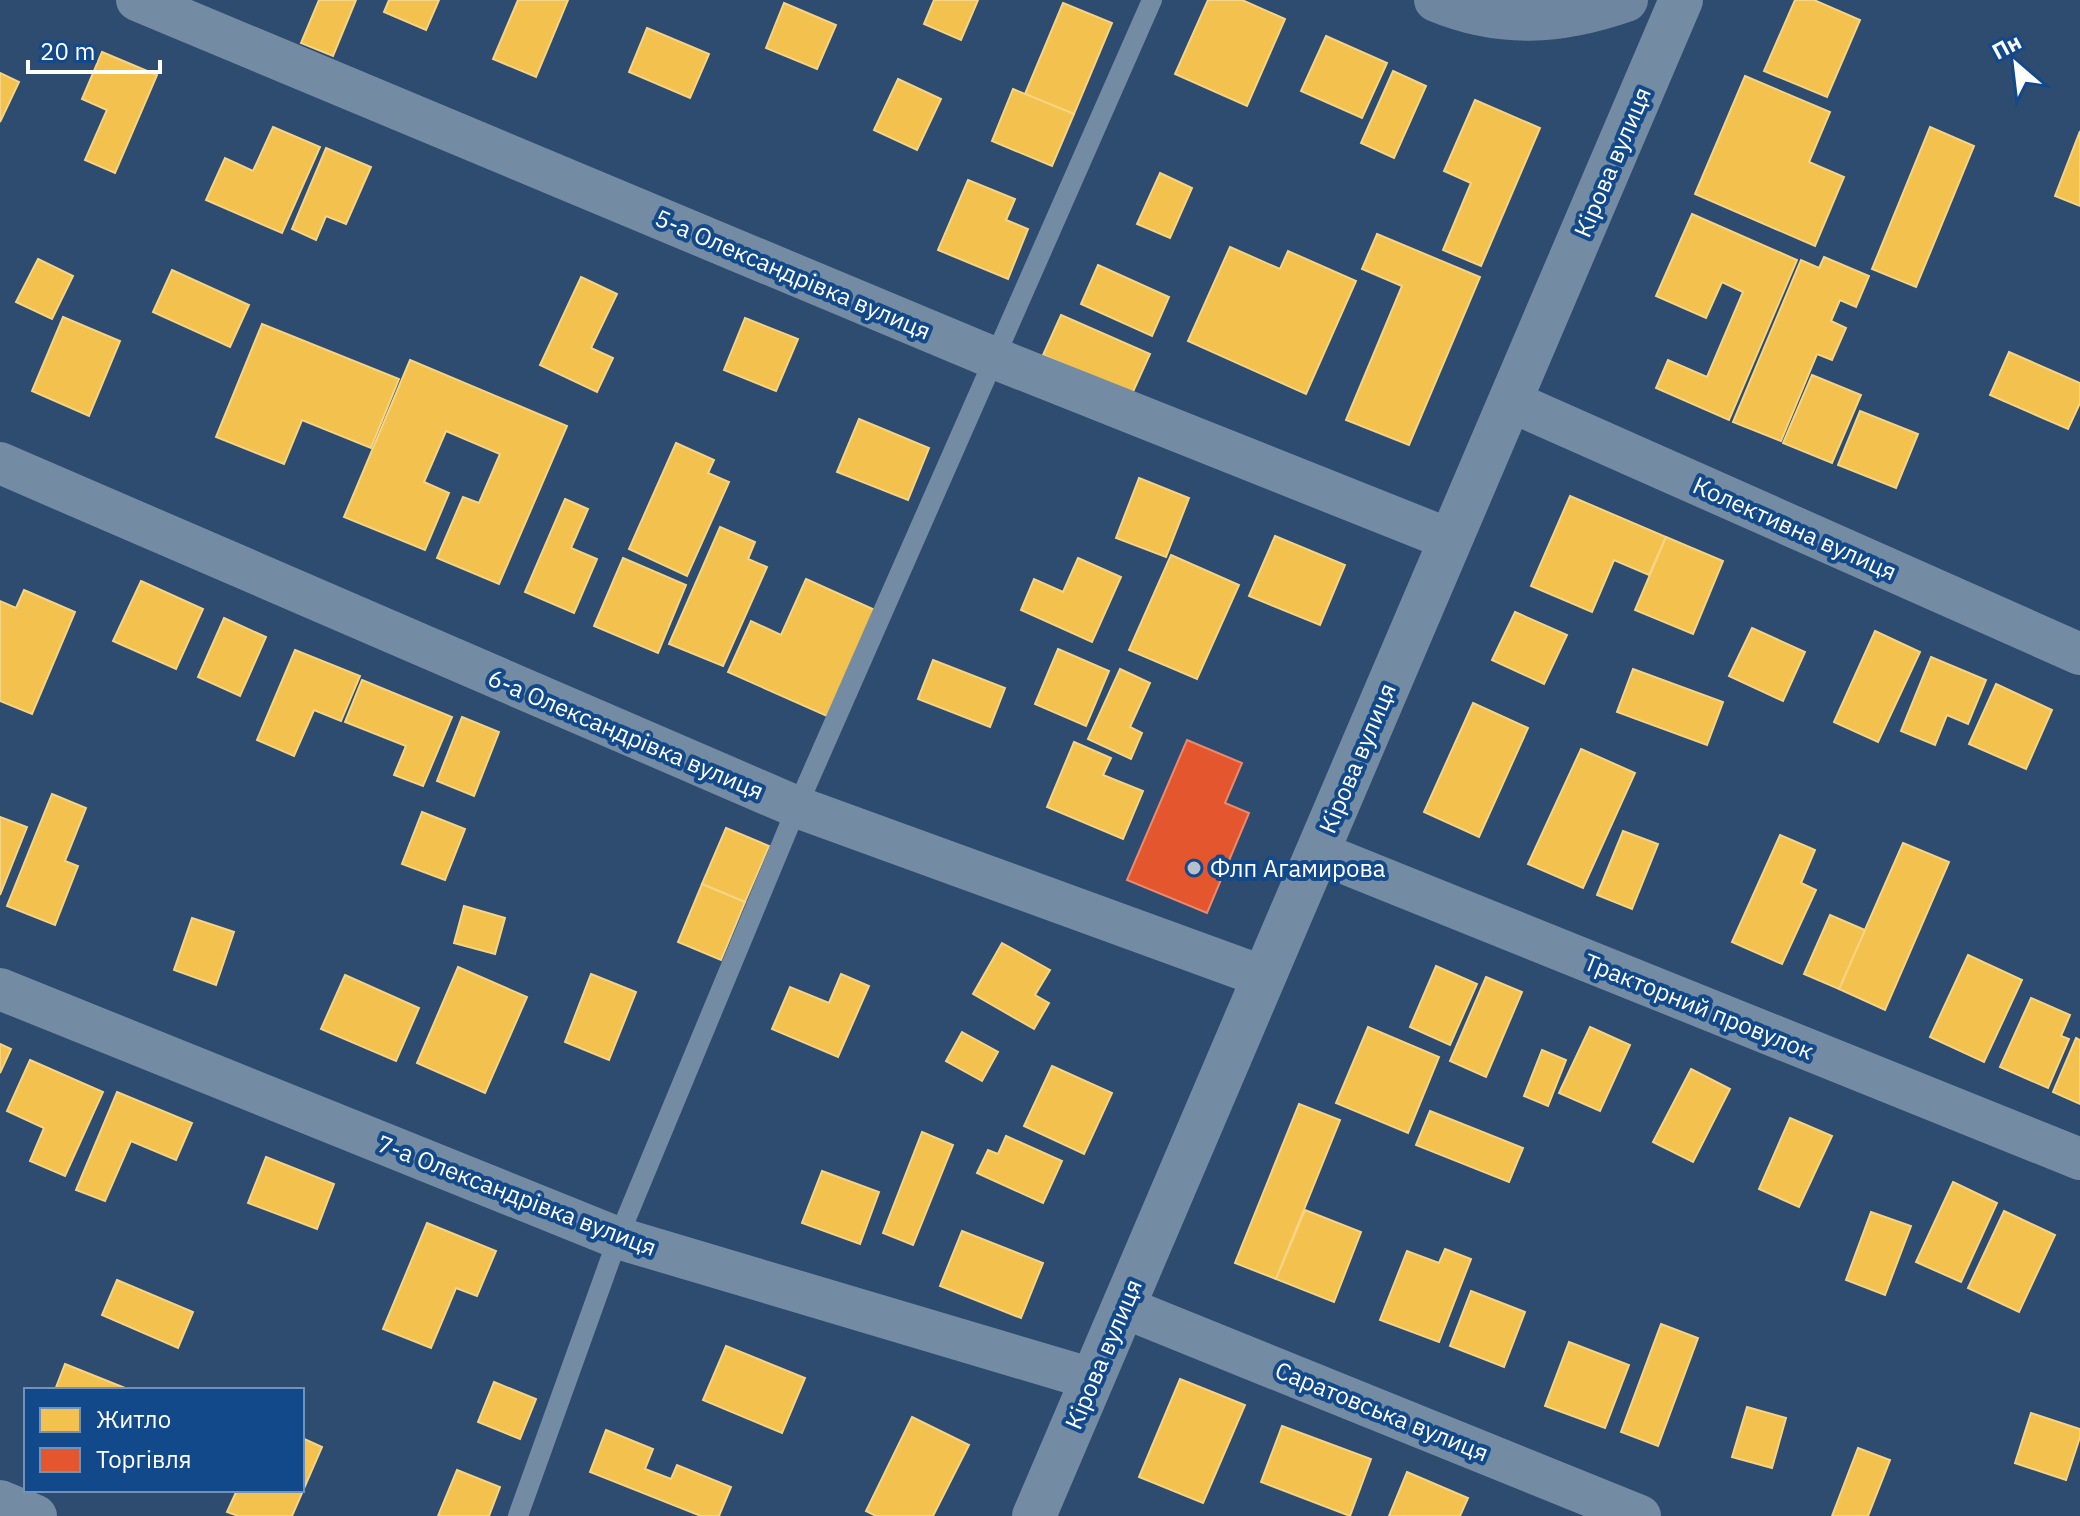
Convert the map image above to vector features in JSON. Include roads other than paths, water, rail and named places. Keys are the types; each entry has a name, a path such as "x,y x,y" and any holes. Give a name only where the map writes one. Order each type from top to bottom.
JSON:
{"main road":[{"path":"1436,0 1483,17 1524,20 1566,16 1626,0"}],"street":[{"name":"5-а Олександрівка вулиця","path":"137,0 994,358 1451,540"},
{"name":"Кірова вулиця","path":"1034,1516 1681,0"},
{"name":"Колективна вулиця","path":"1510,401 2080,654"},
{"name":"6-а Олександрівка вулиця","path":"0,463 797,807 1264,977"},
{"name":"Тракторний провулок","path":"1317,852 2080,1159"},
{"name":"7-а Олександрівка вулиця","path":"0,989 618,1238 1092,1379"},
{"name":"Саратовська вулиця","path":"1123,1307 1640,1516"},
{"path":"0,1501 36,1516"}],"lane":[{"path":"518,1516 618,1238 797,807 1152,0"}],"place":[{"name":"Флп Агамирова","path":"1194,868"}]}
